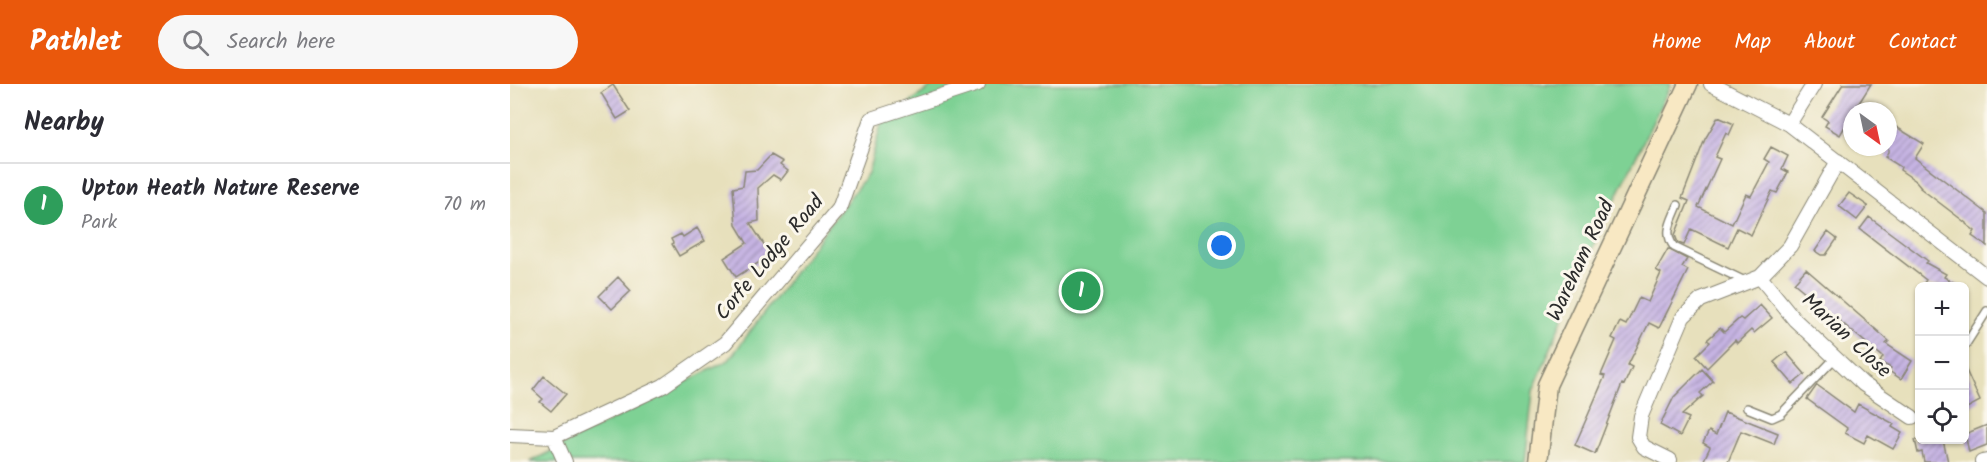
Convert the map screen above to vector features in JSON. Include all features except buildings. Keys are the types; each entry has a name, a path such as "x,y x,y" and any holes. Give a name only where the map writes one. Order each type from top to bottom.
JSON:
{"street":[{"name":"Corfe Lodge Road","path":"510,435 554,437 663,386 725,343 839,208 871,119 978,84"},
{"name":"Wareham Road","path":"1538,462 1547,385 1688,84"},
{"path":"1711,84 1789,124 1987,277"},
{"path":"1789,124 1814,84"},
{"path":"1671,461 1644,447 1638,437 1641,416 1683,317 1701,300 1754,280 1790,246 1838,161"},
{"name":"Marian Close","path":"1754,280 1863,384 1912,417"},
{"path":"554,437 565,462"},
{"path":"1982,462 1987,460"}],"lane":[{"path":"1678,206 1667,231 1668,240 1674,247 1754,280"},
{"path":"1969,339 1987,311"},
{"path":"1747,408 1772,418 1781,414 1836,357"}],"green space":[{"path":"935,84 1671,84 1595,242 1533,391 1525,462 530,462 729,360 868,173 881,124"}],"place":[{"name":"Upton Heath Nature Reserve","path":"1081,291"}]}
